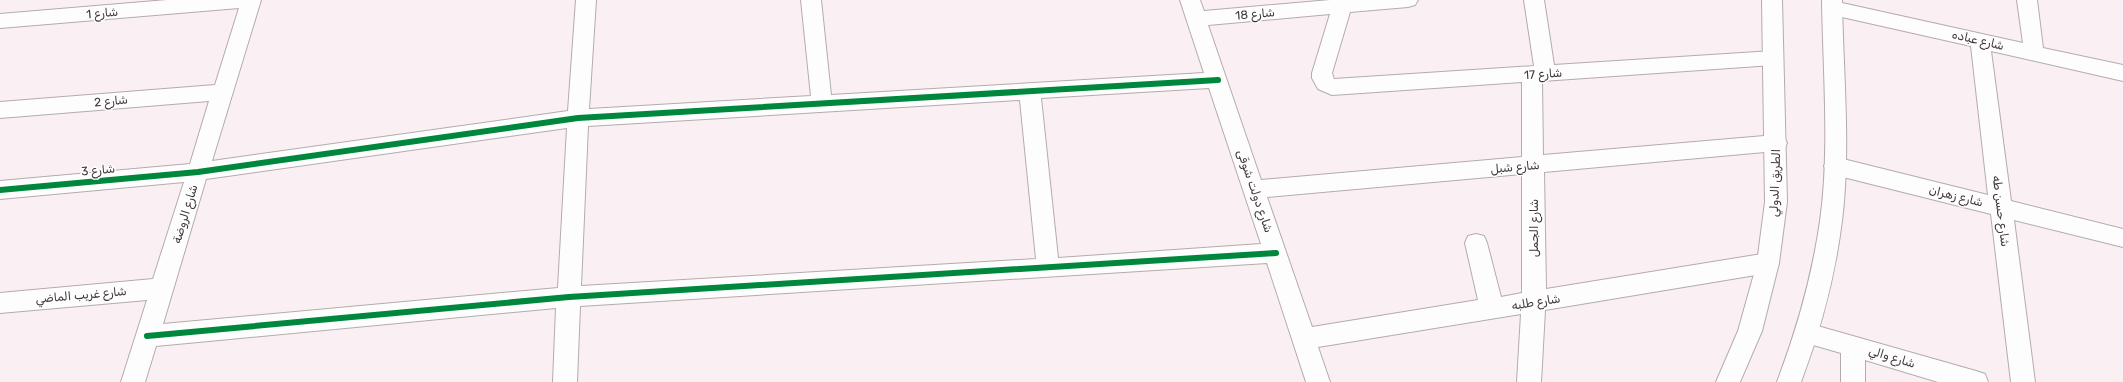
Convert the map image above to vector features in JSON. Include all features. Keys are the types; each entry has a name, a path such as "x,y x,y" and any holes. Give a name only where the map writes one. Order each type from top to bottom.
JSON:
{"street":[{"name":"شارع 1","path":"0,22 251,0"},
{"name":"شارع الروضة","path":"133,382 251,0"},
{"path":"565,382 578,118 586,0"},
{"path":"811,0 822,104"},
{"name":"شارع 18","path":"1194,10 1408,0"},
{"name":"شارع الجمل","path":"1529,382 1534,303 1534,165 1539,74 1534,0"},
{"name":"الطريق الدولي","path":"1728,382 1750,331 1768,263 1776,202 1772,0"},
{"path":"2027,0 2034,53"},
{"name":"شارع 17","path":"1343,3 1322,73 1322,78 1325,84 1332,87 1773,58"},
{"path":"1789,382 1807,334 1822,276 1831,220 1835,166 1833,4"},
{"name":"شارع عباده","path":"1833,4 2123,73"},
{"name":"شارع دولت شوقى","path":"1194,10 1318,382"},
{"name":"شارع حسن طه","path":"1980,40 2023,382"},
{"name":"شارع 3","path":"0,190 198,172 578,118 1218,80"},
{"path":"1030,91 1048,268"},
{"name":"شارع 2","path":"0,110 223,92"},
{"name":"شارع شبل","path":"1254,189 1776,143"},
{"name":"شارع زهران","path":"1835,166 2123,238"},
{"path":"1476,243 1492,309"},
{"path":"147,336 569,297 1276,253"},
{"name":"شارع طلبه","path":"1304,339 1534,303 1768,263"},
{"name":"شارع غريب الماضي","path":"0,302 163,288"},
{"name":"شارع والي","path":"1807,334 1854,346 1976,382"},
{"path":"1853,382 1854,346"}],"cycle path":[{"path":"0,190 198,172 578,118 1218,80"},
{"path":"147,336 569,297 1007,271 1276,253"}]}
